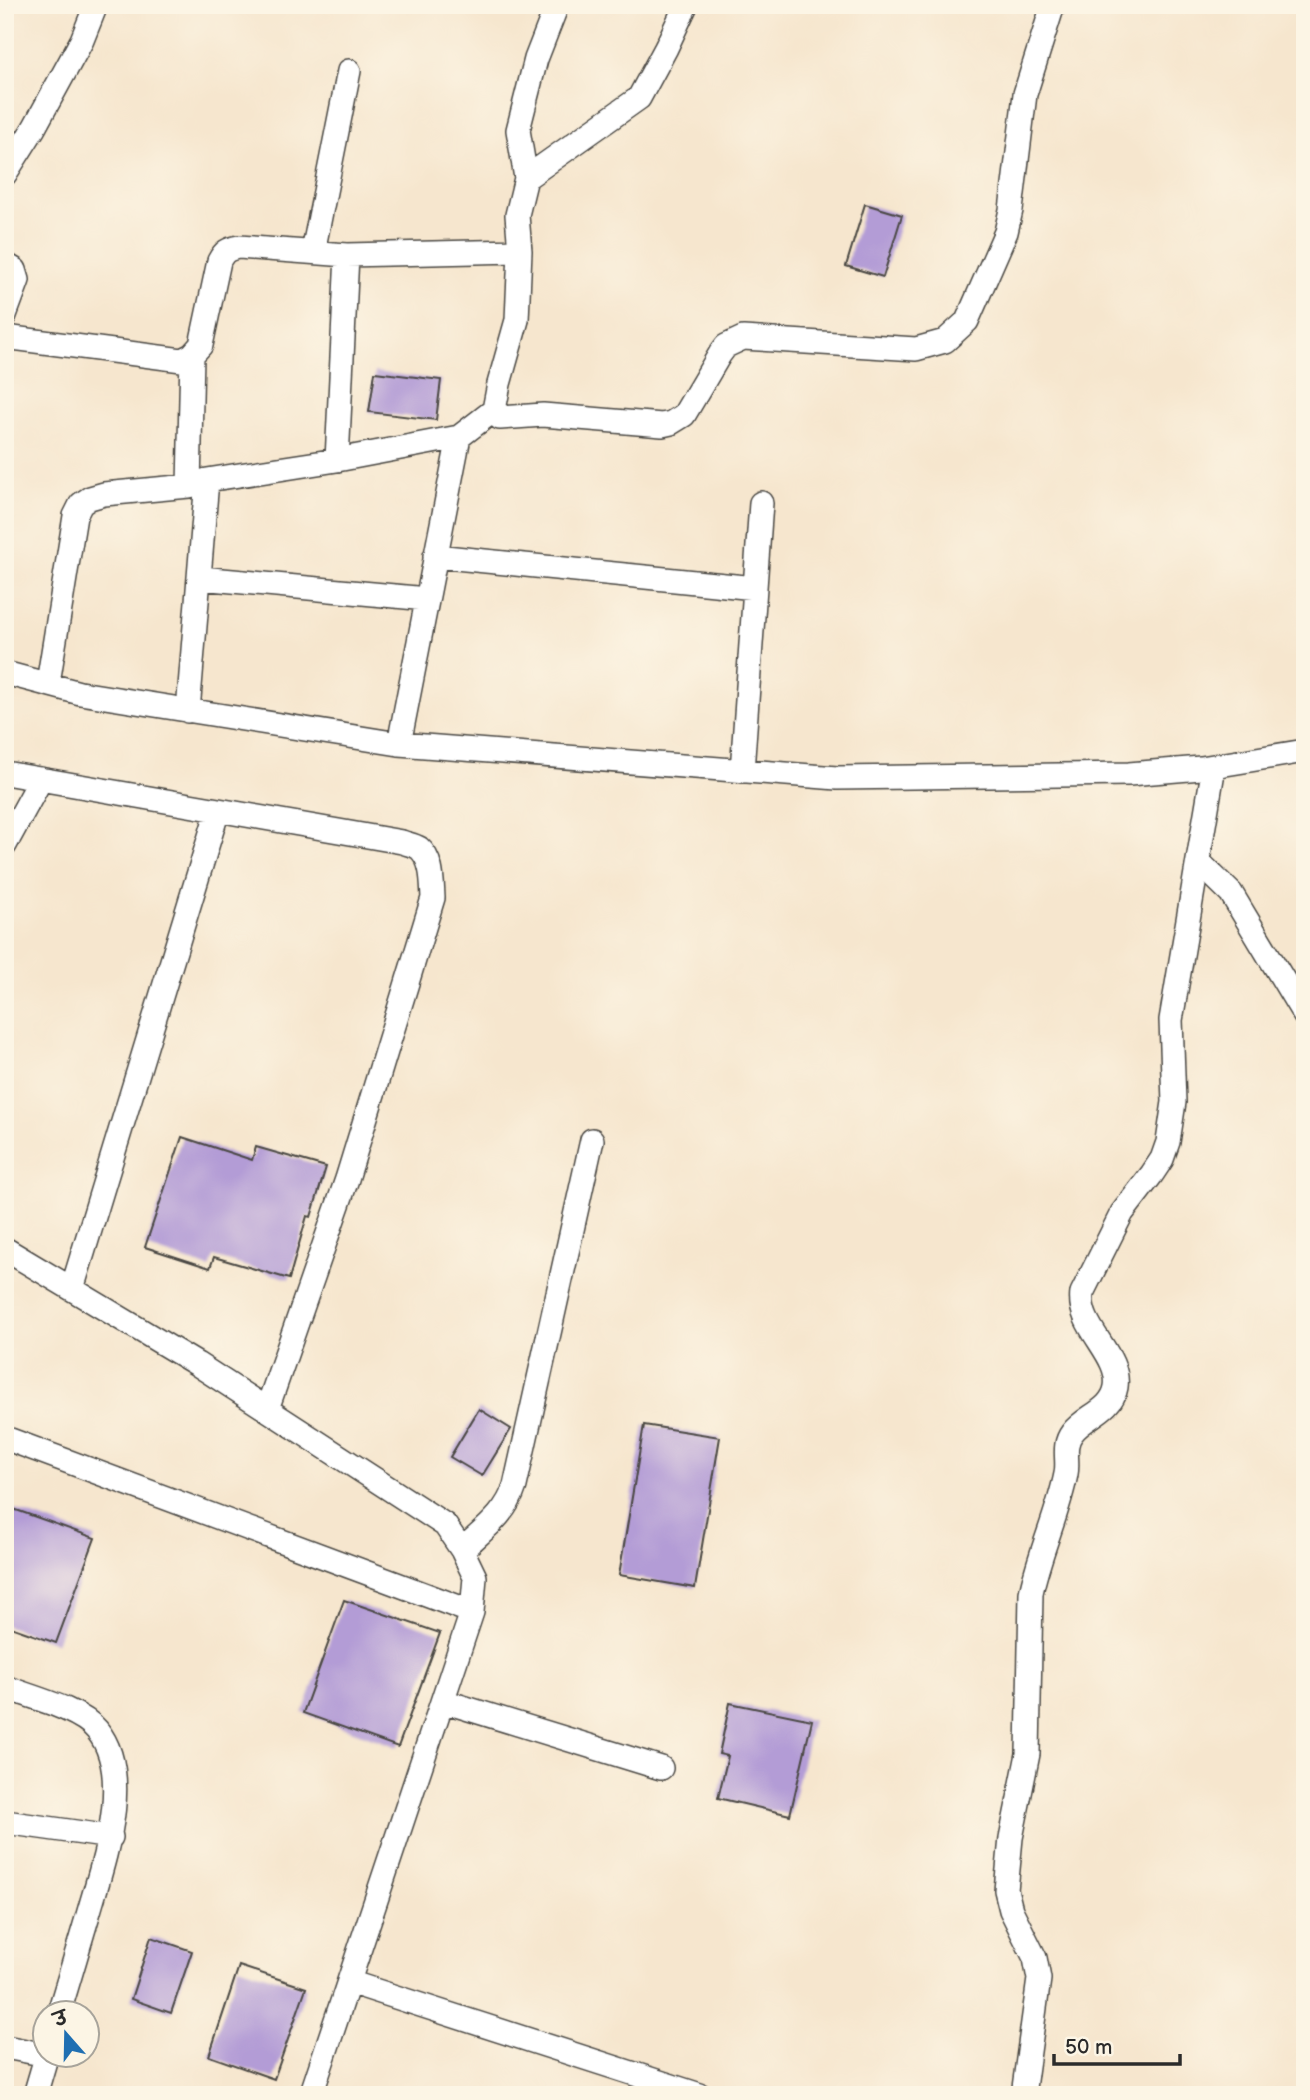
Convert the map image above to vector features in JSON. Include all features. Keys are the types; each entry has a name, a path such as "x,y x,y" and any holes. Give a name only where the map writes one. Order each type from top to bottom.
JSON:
{"street":[{"path":"5,174 34,128 76,51 96,5"},
{"path":"48,683 75,516 81,504 90,498 198,483 459,437 494,410 517,320 520,251 517,215 526,177 518,130 536,59 557,5"},
{"path":"526,177 639,98 686,5"},
{"path":"494,410 499,418 543,415 662,425 684,415 726,346 743,338 916,349 945,341 967,321 1006,232 1012,210 1025,94 1053,5"},
{"path":"313,252 349,71"},
{"path":"5,337 182,360 192,355 201,345 219,261 223,252 229,248 347,255 520,251"},
{"path":"337,460 347,255"},
{"path":"5,264 15,270 18,280 5,314"},
{"path":"188,711 200,578 192,355"},
{"path":"399,744 459,437"},
{"path":"743,771 761,503"},
{"path":"435,556 755,588"},
{"path":"200,578 427,598"},
{"path":"5,673 79,693 399,744 837,778 1129,774 1214,766 1305,751"},
{"path":"1023,2095 1039,1979 1035,1958 1011,1910 1006,1890 1011,1838 1028,1754 1031,1593 1067,1471 1066,1443 1072,1432 1104,1408 1116,1388 1114,1370 1084,1314 1082,1293 1122,1213 1162,1159 1168,1142 1174,1102 1171,1020 1214,766"},
{"path":"5,773 402,842 419,848 428,860 433,898 347,1179 267,1409"},
{"path":"5,845 41,779"},
{"path":"72,1289 218,810"},
{"path":"1198,861 1231,893 1305,1016"},
{"path":"462,1550 502,1513 515,1486 592,1140"},
{"path":"5,1249 197,1364 444,1525 462,1550 475,1577 472,1612 311,2095"},
{"path":"5,1438 472,1612"},
{"path":"8,1691 72,1712 96,1728 105,1744 113,1770 111,1836 63,1998"},
{"path":"443,1701 661,1768"},
{"path":"5,1822 111,1836"},
{"path":"349,1982 690,2093"},
{"path":"5,2046 32,2052"},
{"path":"35,2095 43,2068"}],"building":[{"path":"865,204 902,215 883,277 846,266"},
{"path":"375,372 441,380 436,420 369,412"},
{"path":"182,1137 252,1160 256,1147 326,1167 311,1217 307,1216 289,1279 214,1257 210,1268 145,1247"},
{"path":"479,1409 511,1429 482,1476 450,1457"},
{"path":"644,1425 720,1437 695,1588 619,1575"},
{"path":"5,1506 95,1538 56,1643 5,1625"},
{"path":"344,1600 440,1633 398,1747 303,1713"},
{"path":"730,1703 812,1720 790,1815 718,1798 728,1756 719,1754"},
{"path":"151,1937 192,1951 171,2013 131,1999"},
{"path":"239,1966 306,1988 274,2079 209,2056"}]}
